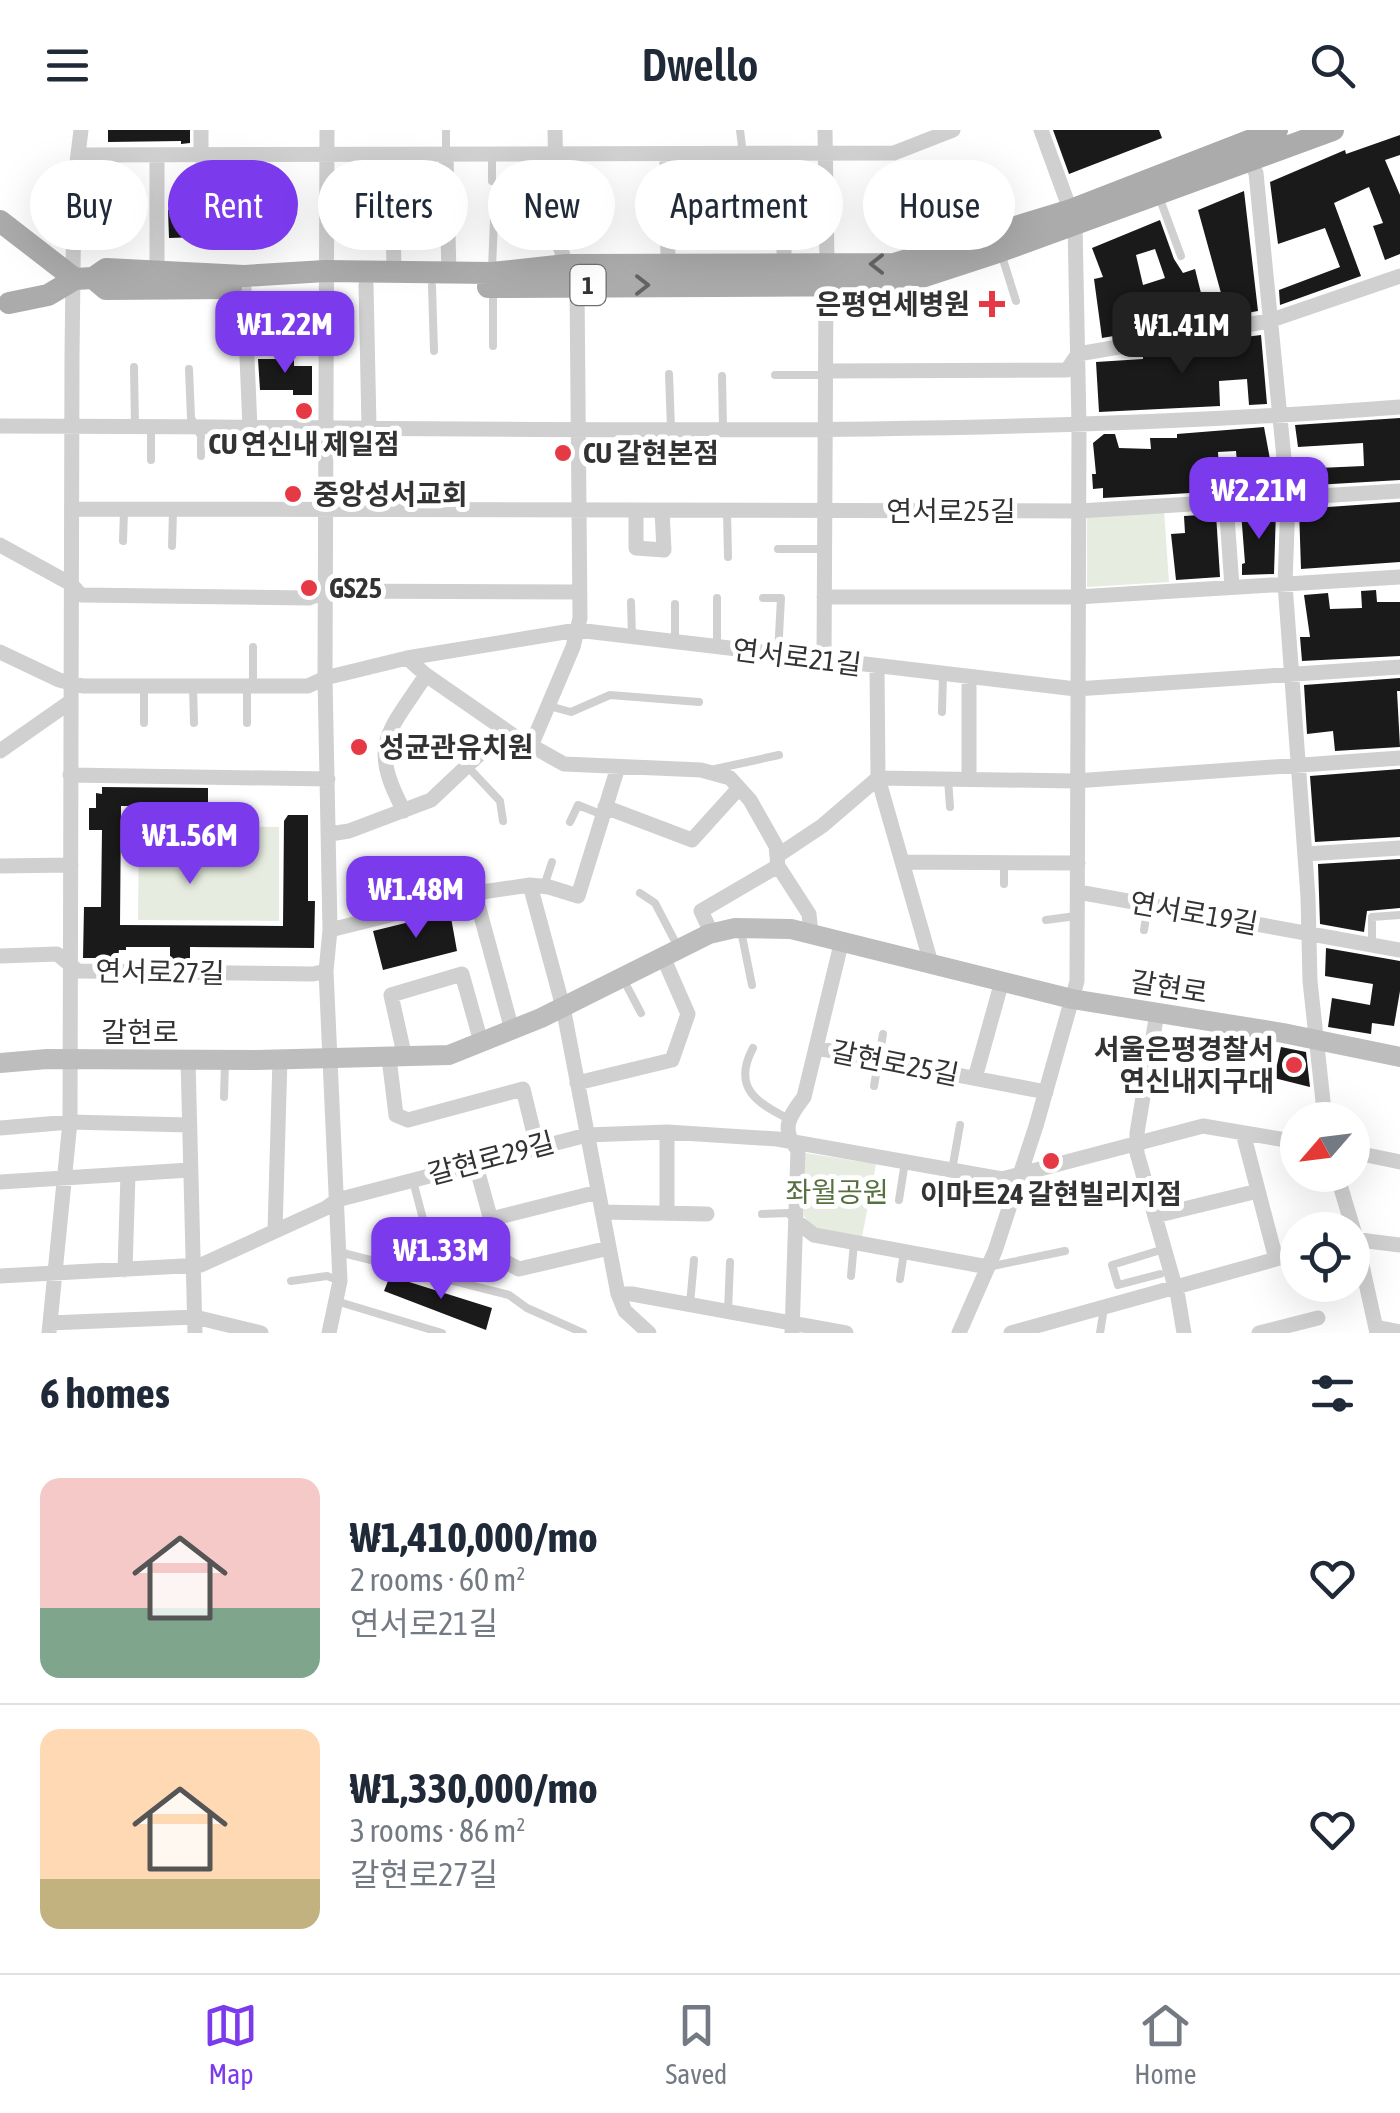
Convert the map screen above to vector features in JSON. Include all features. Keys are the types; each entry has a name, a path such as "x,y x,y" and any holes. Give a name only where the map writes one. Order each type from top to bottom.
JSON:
{"main road":[{"name":"1","path":"572,276 668,265 784,264 897,285 1001,251 1073,216 1277,130"},
{"name":"1","path":"4,304 48,295 106,269 325,278 366,285 572,276 827,274 894,264 1158,194 1244,145 1333,130"},
{"name":"1","path":"0,221 30,243"},
{"path":"0,243 30,246"},
{"name":"1","path":"41,250 106,289 244,288 394,272 440,280"},
{"name":"갈현로","path":"0,1063 449,1055 563,1007 712,934 740,928 791,929 1072,999 1400,1057"}],"street":[{"path":"81,130 74,186 84,278 71,426 72,1060 70,1122 50,1328 195,1325 261,1333"},
{"path":"200,130 201,157"},
{"path":"327,130 325,678 330,930 326,971 340,1281 329,1333"},
{"path":"531,746 577,630 580,592 572,276 556,236 555,130"},
{"path":"824,660 825,130"},
{"path":"79,156 894,153 953,130"},
{"path":"958,1333 988,1268 1020,1176 1077,980 1079,426 1073,216 1041,130"},
{"path":"1244,145 1256,173 1282,416 1288,499 1286,584 1291,675 1322,1102"},
{"path":"784,153 784,264"},
{"path":"666,155 668,265"},
{"path":"392,156 394,272"},
{"path":"440,280 446,156"},
{"path":"157,157 158,270"},
{"path":"826,371 1067,370 1078,354 1269,321 1400,276"},
{"path":"366,285 369,427"},
{"path":"244,288 250,428"},
{"path":"0,426 198,430 1079,426 1400,407"},
{"path":"1079,511 1400,491"},
{"path":"1226,502 1232,587"},
{"path":"72,509 662,511 664,550 636,548 636,511"},
{"name":"연서로25길","path":"662,511 1079,511"},
{"path":"0,546 71,584 81,595 310,598 326,591 580,592"},
{"path":"824,597 1077,596 1400,577"},
{"path":"0,652 70,684 308,686 325,678 407,658 577,630"},
{"name":"연서로21길","path":"577,630 876,667 878,778"},
{"path":"407,658 505,730 564,764 701,770 730,778 750,800 776,846 777,861 809,914 811,933"},
{"path":"876,667 1076,689 1400,667"},
{"path":"404,810 386,778 382,755 390,729 426,675"},
{"path":"968,780 969,677"},
{"path":"0,751 70,702"},
{"path":"330,834 349,831 431,800 505,730"},
{"path":"712,934 701,912 777,861 878,778 1075,781 1400,758"},
{"path":"330,930 475,894 537,886 578,896 618,766"},
{"path":"70,775 328,779"},
{"path":"878,778 932,963"},
{"path":"604,811 692,840 739,788"},
{"path":"1305,854 1400,848"},
{"path":"902,862 1078,863"},
{"path":"0,866 71,865"},
{"path":"537,886 618,1294 625,1311 649,1333"},
{"name":"연서로19길","path":"1078,892 1400,950"},
{"path":"475,894 512,1030"},
{"name":"갈현로25길","path":"792,1328 798,1150 786,1129 804,1097 842,940"},
{"path":"578,1084 672,1060 688,1014 671,953"},
{"name":"연서로27길","path":"0,956 56,954 78,971 326,971"},
{"path":"481,1042 462,974 391,995 397,1058 396,1115 408,1120 524,1089 537,1146"},
{"path":"974,1078 1002,981"},
{"path":"1157,1013 1137,1144 1184,1333"},
{"name":"갈현로25길","path":"816,1048 1046,1092"},
{"path":"276,1231 280,1059"},
{"path":"188,1060 195,1325"},
{"path":"0,1128 70,1122 188,1125"},
{"path":"667,1213 667,1132 790,1141 1002,1179 1203,1126 1280,1139"},
{"name":"갈현로29길","path":"0,1276 193,1266 337,1200 587,1135 667,1132"},
{"path":"1243,1133 1276,1259"},
{"path":"1370,1156 1400,1162"},
{"path":"475,1162 502,1260 519,1269 609,1248"},
{"path":"0,1182 190,1170"},
{"path":"125,1270 128,1174"},
{"path":"1155,1216 1258,1191"},
{"path":"491,1219 598,1192"},
{"path":"602,1212 706,1214"},
{"path":"796,1220 814,1235 988,1268"},
{"path":"1370,1240 1400,1244"},
{"path":"1012,1333 1043,1328 1174,1286 1280,1258"},
{"path":"618,1294 728,1311 792,1328 846,1333"},
{"path":"1370,1302 1377,1330 1400,1332"},
{"path":"1266,1332 1318,1318"}],"lane":[{"path":"446,130 446,156"},
{"path":"740,130 744,160"},
{"path":"1158,194 1181,256"},
{"path":"493,250 493,346"},
{"path":"1001,251 1016,301"},
{"path":"434,351 440,280"},
{"path":"134,367 152,460"},
{"path":"189,369 191,418 198,430 201,456"},
{"path":"775,376 818,375 826,371"},
{"path":"669,374 670,428"},
{"path":"722,376 723,428"},
{"path":"123,542 124,508"},
{"path":"172,546 173,508"},
{"path":"727,511 728,557"},
{"path":"778,548 824,550"},
{"path":"717,598 717,647"},
{"path":"763,598 781,598 778,654"},
{"path":"631,602 632,636"},
{"path":"675,604 675,642"},
{"path":"247,723 253,647"},
{"path":"942,712 943,674"},
{"path":"144,686 144,723"},
{"path":"193,686 194,723"},
{"path":"548,706 571,712 610,696 699,702"},
{"path":"701,770 779,755"},
{"path":"467,766 500,801 504,821"},
{"path":"948,779 950,807"},
{"path":"570,822 578,805 604,811"},
{"path":"537,886 552,862"},
{"path":"1004,862 1004,884"},
{"path":"432,878 438,903"},
{"path":"640,893 655,903 671,953"},
{"path":"1144,930 1148,905"},
{"path":"1046,920 1078,916"},
{"path":"1372,946 1372,918 1400,916"},
{"path":"740,928 752,986"},
{"path":"622,977 640,1013"},
{"path":"874,1086 884,1034"},
{"path":"753,1048 744,1064 744,1080 761,1105 790,1119"},
{"path":"224,1097 225,1060"},
{"path":"1120,1072 1190,1083"},
{"path":"952,1170 960,1125"},
{"path":"899,1200 905,1162"},
{"path":"413,1179 427,1234"},
{"path":"762,1214 788,1213 796,1220"},
{"path":"851,1276 854,1242"},
{"path":"1160,1274 1118,1286 1112,1265 1164,1249"},
{"path":"988,1268 1065,1251"},
{"path":"339,1252 509,1294 527,1308 583,1333"},
{"path":"900,1279 904,1252"},
{"path":"690,1304 694,1260"},
{"path":"728,1311 730,1262"},
{"path":"290,1281 327,1276 340,1281"},
{"path":"336,1301 442,1333"},
{"path":"1100,1333 1104,1308"}],"green space":[{"path":"1164,511 1169,582 1087,587 1087,516"},
{"path":"139,826 279,827 279,921 138,920"},
{"name":"좌월공원","path":"805,1153 876,1164 862,1237 816,1230 804,1216"}],"building":[{"path":"108,130 190,130 190,143 108,142"},
{"path":"1053,130 1159,130 1162,138 1069,174"},
{"path":"1400,135 1400,155 1385,160 1400,195 1400,254 1385,260 1373,226 1383,223 1369,187 1334,203 1361,276 1280,305 1279,290 1340,267 1325,228 1278,244 1270,182 1345,150 1346,154"},
{"path":"1244,191 1258,311 1102,338 1094,279 1103,277 1092,248 1160,220 1183,273 1195,269 1202,297 1221,293 1198,210","holes":["1155,249 1165,278 1143,285 1136,255"]},
{"path":"1261,335 1267,404 1249,405 1247,379 1219,381 1220,406 1099,412 1096,362 1178,353 1177,348 1222,340 1245,343 1245,337"},
{"path":"258,359 294,359 294,366 312,366 312,395 293,395 293,390 260,390"},
{"path":"1400,418 1400,480 1298,486 1296,469 1364,466 1363,443 1298,447 1295,425"},
{"path":"1264,427 1275,486 1239,488 1236,451 1218,452 1220,485 1208,485 1208,492 1103,498 1103,488 1093,489 1093,443 1104,434 1115,434 1119,448 1151,449 1150,438"},
{"path":"1400,502 1400,562 1301,569 1299,509"},
{"path":"1276,510 1274,574 1242,575 1245,563 1241,512"},
{"path":"1216,514 1220,577 1176,580 1171,534 1185,533 1184,516"},
{"path":"1376,590 1377,602 1400,602 1400,656 1302,661 1300,637 1310,637 1304,595 1328,593 1330,609 1362,608 1361,591"},
{"path":"1400,678 1400,747 1335,751 1333,731 1307,734 1304,685"},
{"path":"1400,769 1400,837 1315,842 1310,776"},
{"path":"102,787 208,788 208,807 121,806 120,925 283,926 284,821 288,815 308,815 308,901 315,901 314,948 190,947 190,959 170,959 170,947 126,947 119,950 118,958 83,958 84,907 101,907 102,830 89,830 89,808 96,808 96,793 102,794"},
{"path":"1400,859 1400,908 1367,911 1364,932 1320,924 1318,864"},
{"path":"450,912 457,951 383,970 373,931"},
{"path":"1326,948 1400,961 1394,1026 1372,1023 1371,1034 1328,1027 1332,998 1370,1005 1373,984 1325,976"},
{"name":"서울은평경찰서 연신내지구대","path":"1281,1047 1306,1052 1310,1087 1274,1078"},
{"path":"390,1276 492,1308 486,1330 384,1291"}],"place":[{"name":"은평연세병원","path":"992,304"},
{"name":"CU 연신내 제일점","path":"304,411"},
{"name":"CU 갈현본점","path":"563,453"},
{"name":"중앙성서교회","path":"293,494"},
{"name":"GS25","path":"309,588"},
{"name":"성균관유치원","path":"359,747"},
{"name":"서울은평경찰서 연신내지구대","path":"1294,1065"},
{"name":"이마트24 갈현빌리지점","path":"1051,1161"}]}
